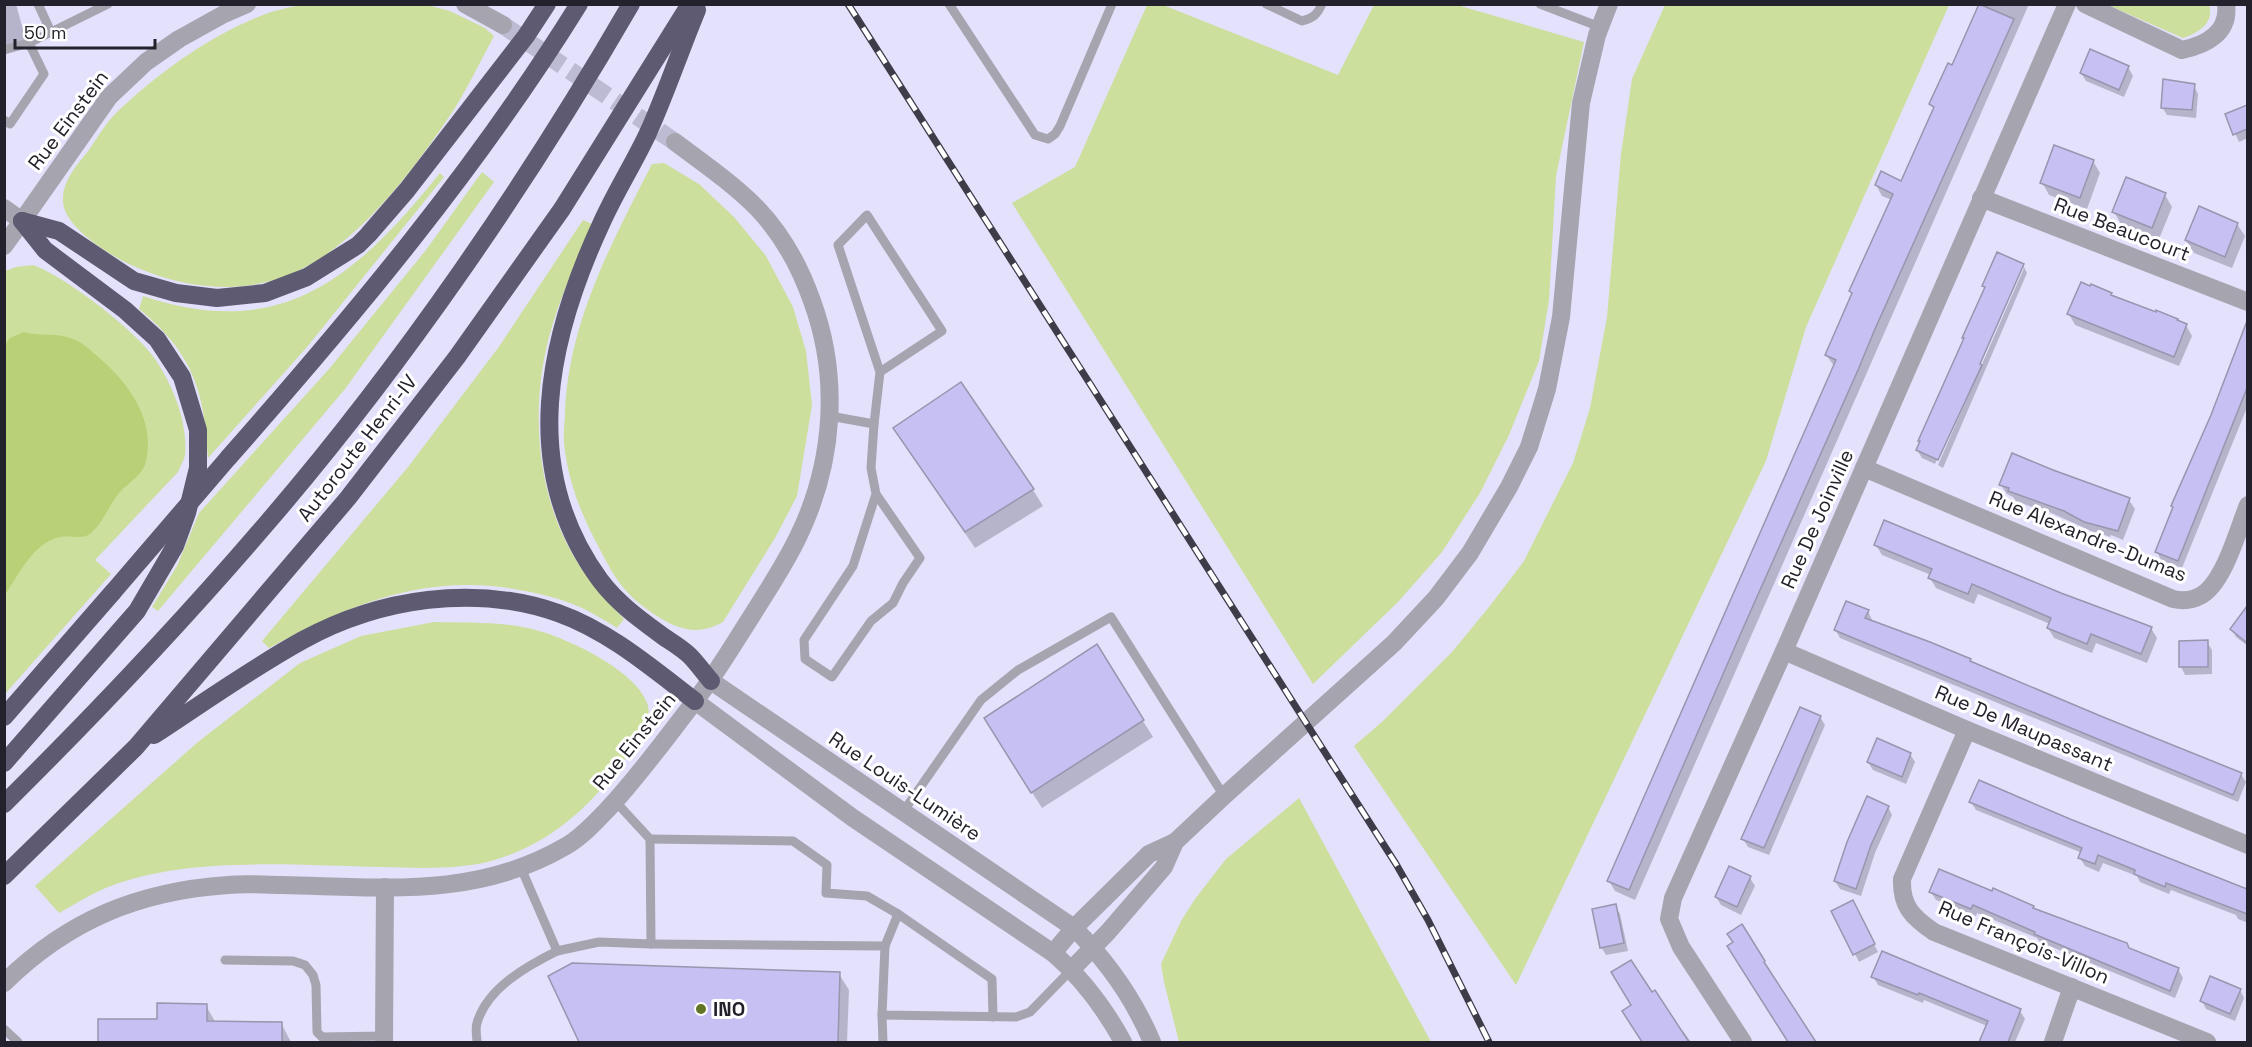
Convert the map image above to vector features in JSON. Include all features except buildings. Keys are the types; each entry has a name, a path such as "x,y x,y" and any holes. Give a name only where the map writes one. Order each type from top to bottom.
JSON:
{"highway":[{"path":"22,221 59,231 134,282 176,293 217,297 265,293 307,277 358,245 376,226 414,181 547,4"},
{"path":"4,717 312,363 425,225 483,147 579,4"},
{"name":"Autoroute Henri-IV","path":"4,804 163,641 268,522 371,394 460,272 551,137 631,4"},
{"name":"Autoroute Henri-IV","path":"4,876 136,747 348,498 457,357 562,209 690,4"},
{"path":"699,4 648,134 602,221 577,280 562,325 550,388 548,436 556,486 574,536 600,580 628,610 689,656 711,681"},
{"path":"4,763 137,611 175,546 187,513 198,468 198,430 182,377 157,339 125,310 45,250 22,221"},
{"path":"136,747 304,639 354,617 391,607 423,600 470,596 521,603 559,613 634,655 695,701"}],"street":[{"name":"Rue Einstein","path":"4,246 109,97 146,62 179,39 224,14 248,4"},
{"path":"465,4 503,25"},
{"path":"1053,953 1074,928 1149,854 1175,842 1394,643 1436,598 1470,553 1509,487 1528,447 1547,389 1561,317 1581,103 1600,27 1609,4"},
{"name":"Rue De Joinville","path":"1743,1042 1682,947 1669,919 1673,898 1784,651 2067,4"},
{"path":"2085,4 2182,50 2208,42 2217,34 2227,16 2226,4"},
{"name":"Rue Einstein","path":"4,983 21,966 61,935 108,911 169,892 229,885 426,888 481,880 521,868 568,845 588,830 633,781 711,681 799,535 817,485 826,447 830,416 829,366 820,321 793,255 758,209 723,178 675,142"},
{"name":"Rue Beaucourt","path":"1981,198 2247,302"},
{"path":"4,208 22,221"},
{"name":"Rue Alexandre-Dumas","path":"1864,468 2173,599 2185,601 2201,596 2212,586 2222,570 2247,505"},
{"name":"Rue De Maupassant","path":"1784,651 1967,730 2247,845"},
{"name":"Rue Louis-Lumière","path":"711,681 1074,928 1093,947 1124,987 1152,1042"},
{"path":"695,701 853,818 1053,953 1089,988 1108,1014 1122,1042"},
{"name":"Rue François-Villon","path":"1967,730 1902,879 1902,894 1907,907 1918,920 1934,932 2207,1042"},
{"path":"1072,969 1164,867 1175,842"},
{"path":"384,1039 385,887"},
{"path":"2052,1042 2072,987"}],"lane":[{"path":"38,4 51,32"},
{"path":"4,50 29,43 108,4"},
{"path":"949,4 1035,135 1047,139 1055,134 1060,126 1112,4"},
{"path":"1266,4 1302,21 1313,18 1319,12 1322,4"},
{"path":"1540,4 1600,27"},
{"path":"4,120 10,124 44,74 29,43"},
{"path":"876,494 852,566 804,640 805,659 832,677 871,621 893,603 920,558 876,494 871,468 873,424 880,372 838,245 867,215 942,331 880,372"},
{"path":"830,416 873,424"},
{"path":"903,812 981,700 1018,669 1111,618 1224,796"},
{"path":"615,801 650,839 651,944"},
{"path":"650,839 793,841 827,865 826,893 867,897 898,914 992,979 993,1017"},
{"path":"521,868 557,951"},
{"path":"883,1042 885,946 898,914"},
{"path":"477,1042 477,1024 490,999 510,978 557,951 598,942 885,946"},
{"path":"225,960 293,961 305,966 313,975 316,985 317,1032 322,1037 384,1039"},
{"path":"882,1015 1016,1017 1030,1012 1072,969"},
{"path":"4,1029 18,1042"}],"shaded area":[{"path":"301,5 427,5 450,11 485,28 494,36 440,131 384,203 339,245 316,261 271,281 230,287 189,284 148,272 110,253 78,229 65,210 63,194 65,187 75,167 116,113 165,71 201,47 263,15"},
{"path":"1147,5 1163,5 1338,75 1374,5 1457,5 1584,42 1556,176 1549,300 1539,361 1509,435 1480,493 1442,552 1398,602 1313,684 1012,203 1075,167"},
{"path":"1665,5 1949,5 1806,327 1766,461 1516,985 1354,746 1383,721 1452,652 1489,607 1524,561 1573,463 1590,408 1607,317 1621,154 1632,79"},
{"path":"2108,5 2209,5 2210,17 2204,26 2183,38"},
{"path":"664,163 699,184 734,217 766,256 793,307 806,351 812,405 797,496 775,538 723,622 702,630 682,628 663,620 635,600 615,576 579,504 568,468 564,443 568,378 575,345 595,283 652,164"},
{"path":"482,172 494,182 345,389 158,611 152,607 177,566 199,513 329,369 426,250"},
{"path":"440,173 444,177 307,347 208,458 203,412 192,374 172,341 139,309 143,296 193,308 237,311 277,305 313,291 346,270 378,242"},
{"path":"583,220 592,224 560,303 544,358 540,386 540,445 544,474 560,530 584,572 624,619 617,628 579,606 548,596 490,586 456,585 424,588 361,605 330,617 269,648 262,641 408,467 498,348"},
{"path":"33,265 63,280 98,304 153,356 177,403 184,429 185,455 178,472 95,560 111,574 5,694 5,271"},
{"path":"24,332 73,339 107,365 128,388 136,401 147,430 148,445 142,470 116,497 96,529 84,537 64,536 42,545 21,569 5,595 5,345 10,338"},
{"path":"434,622 500,624 552,635 616,668 630,679 647,703 647,721 639,739 604,786 572,818 554,832 513,853 491,861 465,866 423,868 279,864 208,866 173,870 108,887 59,913 35,886 198,742 300,663 361,636"},
{"path":"1299,798 1431,1042 1179,1042 1161,964 1181,921 1226,859"}],"tunnel":[{"path":"503,25 675,142"}],"railway":[{"path":"848,4 1396,864 1428,920 1489,1042"}],"place":[{"name":"INO","path":"701,1009"}]}
